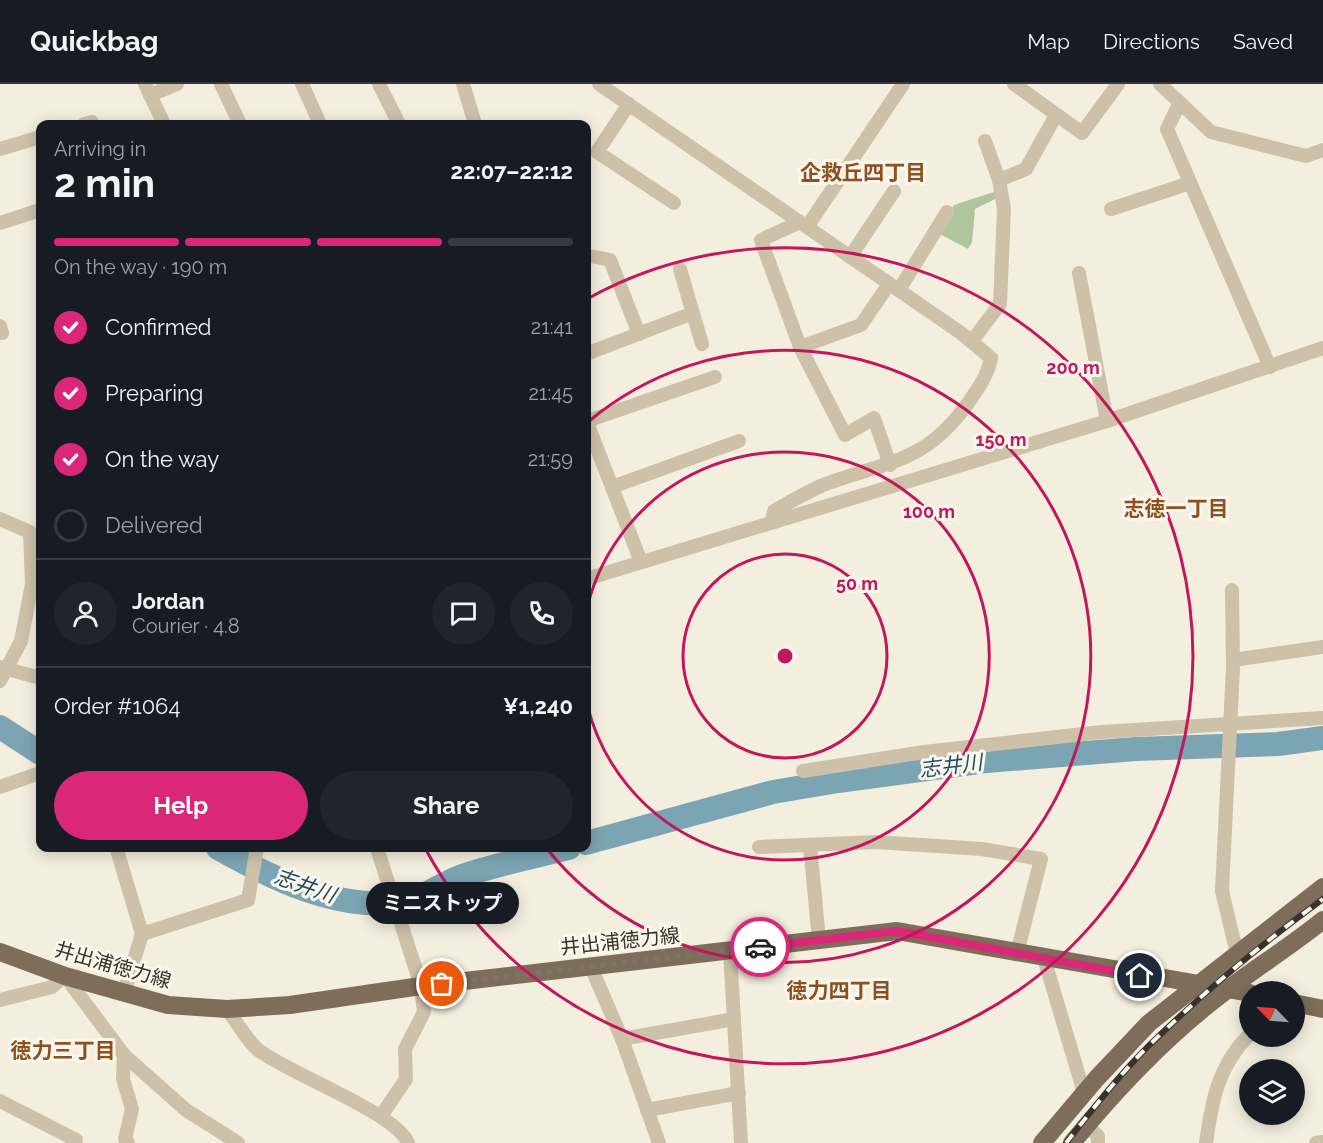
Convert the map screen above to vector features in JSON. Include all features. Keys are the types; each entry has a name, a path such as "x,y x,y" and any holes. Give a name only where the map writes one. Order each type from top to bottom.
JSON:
{"main road":[{"path":"1042,1143 1083,1094 1149,1023 1323,887"},
{"path":"1072,1143 1156,1050 1228,989 1323,920"},
{"name":"井出浦徳力線","path":"0,952 65,976 168,1005 227,1009 290,1005 421,986 897,931 1239,991"}],"street":[{"path":"162,120 148,90 177,84"},
{"path":"221,84 238,120"},
{"path":"302,84 318,120"},
{"path":"379,84 397,120"},
{"path":"463,84 473,120"},
{"path":"599,84 972,341 991,358 987,373 976,393 955,422 928,446 890,465 823,485 774,511 772,521"},
{"path":"890,465 874,418 844,435 800,347 761,240 803,224 903,84"},
{"path":"1014,84 1013,86 1082,133 1118,84"},
{"path":"1160,84 1211,132 1305,156 1323,150"},
{"path":"629,104 597,152 674,203"},
{"path":"1179,104 1167,129 1270,367"},
{"path":"999,180 1026,169 1056,115"},
{"path":"0,149 36,138"},
{"path":"972,341 1000,304 1004,209 999,180 986,141"},
{"path":"1111,209 1190,183"},
{"path":"850,257 894,191"},
{"path":"0,222 36,211"},
{"path":"800,347 861,325 894,287 947,212"},
{"path":"591,256 610,260 639,334"},
{"path":"680,269 702,344"},
{"path":"1079,273 1107,421"},
{"path":"591,352 693,313"},
{"path":"591,577 1107,421 1323,348"},
{"path":"591,420 715,377"},
{"path":"591,432 641,562"},
{"path":"612,487 739,441"},
{"path":"0,519 30,532 36,584 21,641 1,673 36,677"},
{"path":"1232,590 1232,723 1222,891 1237,954"},
{"path":"1233,660 1323,647"},
{"path":"803,771 924,752 1102,732 1323,718"},
{"path":"0,787 36,774"},
{"path":"759,847 876,842 982,849 1041,859 1017,953"},
{"path":"810,845 819,940"},
{"path":"118,852 142,934 124,993"},
{"path":"142,934 248,900 256,852"},
{"path":"378,852 421,986 424,1012 405,1049 406,1079 381,1116"},
{"path":"730,951 741,1143"},
{"path":"1044,958 1083,1094"},
{"path":"591,967 622,1039 659,1143"},
{"path":"0,1000 52,987 65,976 124,1055 186,1110 238,1143"},
{"path":"227,1009 259,1051 381,1116 404,1134 408,1143"},
{"path":"622,1039 734,1019"},
{"path":"1206,1143 1217,1082 1233,1050 1239,1044"},
{"path":"124,1055 123,1078 132,1109 125,1139 128,1143"},
{"path":"646,1110 739,1093"},
{"path":"0,1101 76,1140 75,1143"},
{"path":"1087,1125 1098,1136 1098,1143"},
{"path":"1316,1143 1323,1142"}],"green space":[{"path":"997,191 999,197 975,209 972,242 968,249 938,233 954,205"}],"waterway":[{"name":"志井川","path":"0,727 36,750"},
{"name":"志井川","path":"591,842 773,792 838,781 986,761 1136,749 1278,744 1323,738"},
{"name":"志井川","path":"225,852 260,871 305,889 351,901 375,904 407,902 462,876 552,852"}],"railway":[{"path":"1066,1143 1124,1072 1162,1033 1240,963 1323,899"}],"way so far":[{"path":"442,984 760,947"}],"place":[{"name":"ミニストップ","path":"442,984"}],"district":[{"name":"企救丘四丁目","path":"863,173"},
{"name":"志徳一丁目","path":"1176,509"},
{"name":"徳力四丁目","path":"839,991"},
{"name":"徳力三丁目","path":"63,1051"}],"route":[{"path":"760,947 897,931 1140,976"}]}
